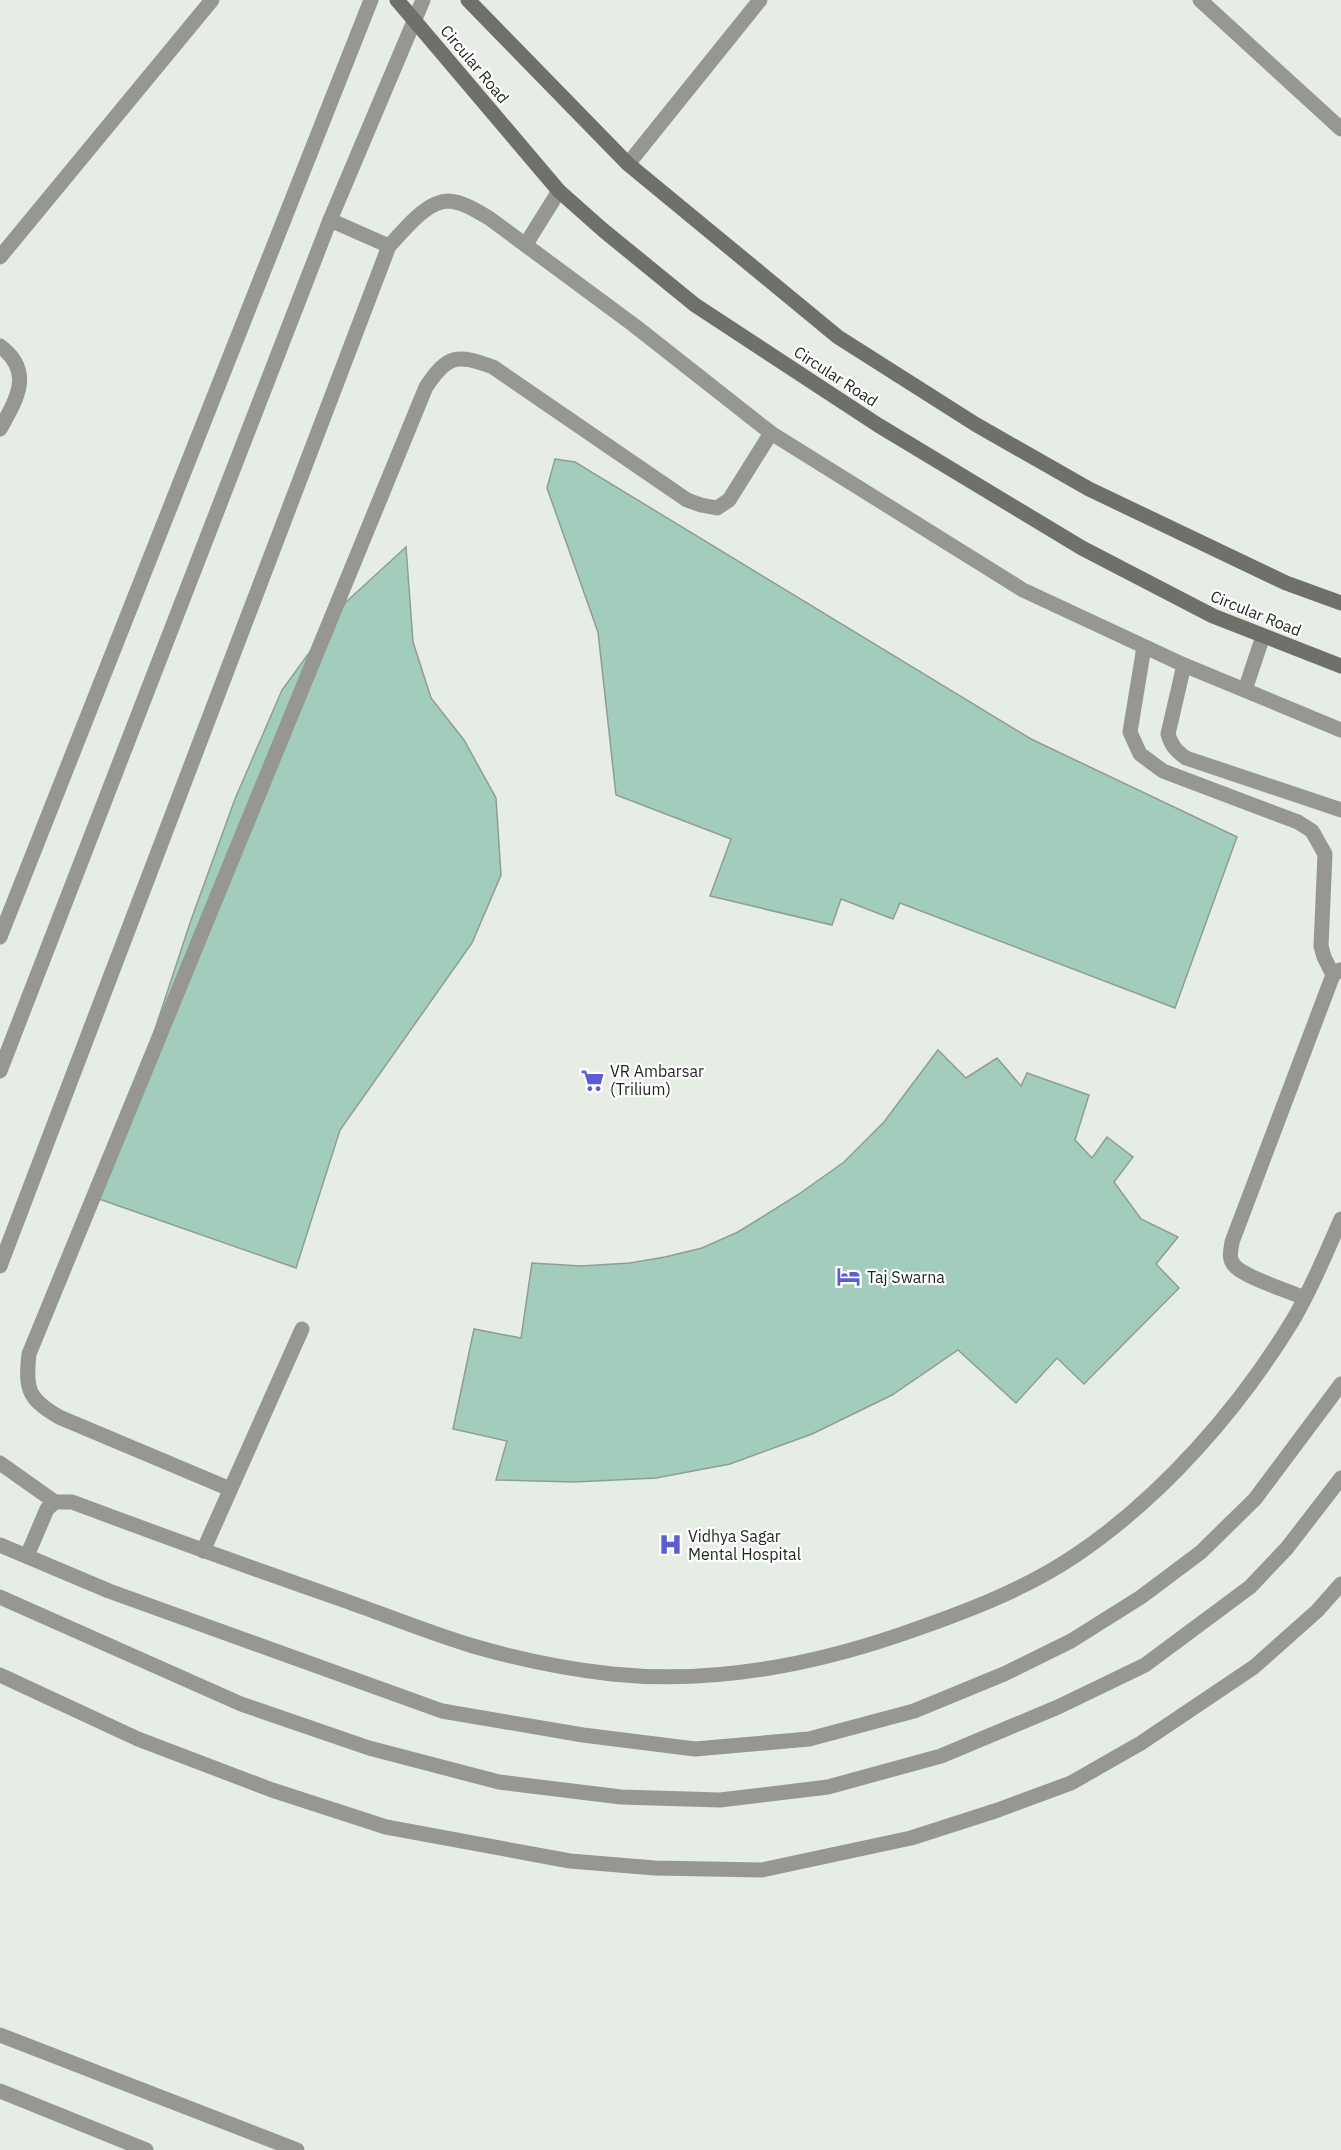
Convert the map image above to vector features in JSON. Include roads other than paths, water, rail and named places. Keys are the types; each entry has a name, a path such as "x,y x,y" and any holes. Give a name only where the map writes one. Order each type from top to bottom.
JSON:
{"street":[{"path":"0,257 212,0"},
{"path":"0,937 371,0"},
{"name":"Circular Road","path":"397,0 559,191 695,305 878,425 1082,548 1214,616 1341,666"},
{"path":"0,1071 330,220 423,0"},
{"name":"Circular Road","path":"468,0 628,164 838,337 975,424 1089,489 1286,583 1341,603"},
{"path":"628,164 760,0"},
{"path":"1200,0 1341,129"},
{"path":"526,244 559,191"},
{"path":"0,1266 389,246 423,212 435,205 449,201 471,207 489,218 635,326 771,433 1023,590 1184,665 1341,730"},
{"path":"330,220 389,246"},
{"path":"0,346 6,350 19,368 20,390 0,429"},
{"path":"230,1489 59,1417 40,1406 29,1391 27,1373 29,1354 426,387 437,370 447,361 468,357 494,367 687,500 717,508 729,500 771,433"},
{"path":"1245,690 1263,636"},
{"path":"1144,647 1130,732 1140,754 1163,771 1298,822 1312,831 1325,854 1321,946 1324,957 1337,972 1232,1242 1230,1255 1234,1265 1245,1274 1304,1298"},
{"path":"1184,665 1168,734 1176,751 1186,758 1341,810"},
{"path":"0,1463 55,1502 72,1502 203,1551 474,1646 546,1663 610,1673 655,1677 756,1672 870,1645 946,1619 1040,1577 1083,1550 1153,1493 1239,1398 1293,1319 1319,1270 1341,1219"},
{"path":"203,1551 302,1329"},
{"path":"0,1545 109,1591 442,1710 583,1736 695,1749 809,1738 914,1711 1004,1674 1071,1641 1141,1597 1201,1552 1255,1499 1341,1384"},
{"path":"0,1597 241,1704 369,1748 499,1782 621,1797 720,1800 828,1787 941,1756 1058,1707 1145,1665 1250,1587 1287,1548 1341,1478"},
{"path":"27,1556 47,1509 55,1502"},
{"path":"0,1675 138,1739 272,1790 386,1827 570,1862 655,1868 762,1870 911,1838 998,1810 1071,1783 1141,1743 1254,1667 1339,1589"},
{"path":"0,2035 297,2150"},
{"path":"0,2091 146,2150"}],"place":[{"name":"VR Ambarsar (Trilium)","path":"592,1080"},
{"name":"Taj Swarna","path":"849,1277"},
{"name":"Vidhya Sagar Mental Hospital","path":"670,1545"}]}
